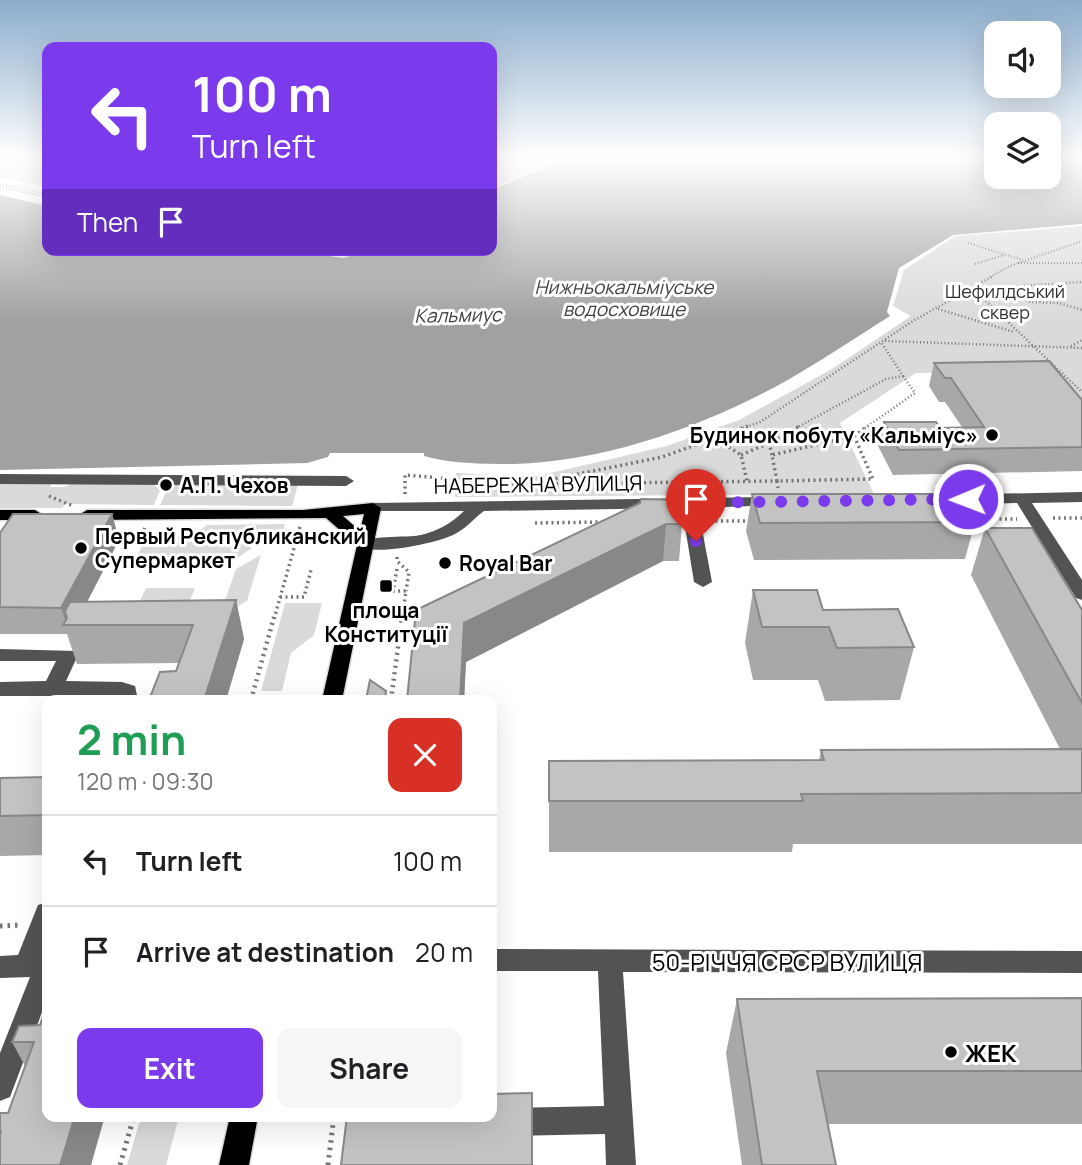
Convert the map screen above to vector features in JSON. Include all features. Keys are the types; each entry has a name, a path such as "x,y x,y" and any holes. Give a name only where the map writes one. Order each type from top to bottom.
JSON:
{"main road":[{"path":"75,515 303,515 373,508 333,695"},
{"path":"328,511 365,544"},
{"path":"0,515 49,515"},
{"path":"234,1165 243,1122"}],"street":[{"path":"0,478 346,481"},
{"path":"928,500 1082,497"},
{"path":"1022,499 1082,594"},
{"name":"НАБЕРЕЖНА ВУЛИЦЯ","path":"373,508 793,502"},
{"path":"690,503 703,582"},
{"path":"365,544 398,544 443,534 459,525 474,509 482,506"},
{"path":"13,533 24,515"},
{"path":"0,655 69,655 53,688"},
{"path":"0,689 122,689 128,691 128,695"},
{"name":"50-РІЧЧЯ СРСР ВУЛИЦЯ","path":"497,960 1082,962"},
{"path":"610,961 621,1165"},
{"path":"0,967 40,966 0,1088"},
{"path":"497,1122 618,1120"}],"path":[{"path":"524,485 662,457 760,422 882,342 1023,260 1082,241"},
{"path":"968,243 1023,260"},
{"path":"975,264 1006,255"},
{"path":"1018,263 1082,263"},
{"path":"973,289 1082,282"},
{"path":"1003,288 1030,302 1059,303 1082,310"},
{"path":"973,289 1016,333 1038,347 1082,391"},
{"path":"938,309 1016,333"},
{"path":"1069,348 1082,340"},
{"path":"882,342 1082,348"},
{"path":"772,455 854,436 915,393 882,342"},
{"path":"741,455 769,443 886,379 903,376"},
{"path":"405,475 524,485 873,479 854,436"},
{"path":"715,438 741,455 747,481"},
{"path":"769,443 777,480"},
{"path":"252,695 303,515"},
{"path":"969,519 1082,518"},
{"path":"692,522 757,521"},
{"path":"526,523 615,522"},
{"path":"141,538 297,538"},
{"path":"392,695 406,591 393,591 397,569"},
{"path":"280,597 304,597 311,570"},
{"path":"120,1165 132,1122"},
{"path":"328,1165 333,1122"}],"green space":[{"name":"Шефилдський сквер","path":"1082,226 1082,403 1048,370 916,373 840,423 874,494 455,497 456,473 533,477 667,446 739,420 832,369 911,316 893,306 904,270 955,236"},
{"path":"0,482 50,482 51,487 64,487 73,483 155,483 160,490 154,505 65,504 62,508 0,508"},
{"path":"179,483 260,485 268,491 278,490 285,484 298,484 292,506 160,505 167,490"},
{"path":"285,524 282,535 192,536 207,525"},
{"path":"243,541 252,548 227,565 133,565 144,542"},
{"path":"261,555 247,601 232,610 222,609 236,569"},
{"path":"146,588 195,588 188,605 138,605"},
{"path":"285,603 322,603 314,635 291,653 282,691 261,691"},
{"path":"140,1122 178,1122 166,1165 127,1165"}],"water":[{"name":"Нижньокальміуське водосховище","path":"0,211 42,211 42,256 497,256 497,211 1082,211 1082,224 953,235 899,268 887,312 890,316 755,397 689,426 620,448 585,456 514,464 457,462 424,456 424,453 330,453 328,457 307,463 0,470"}],"building":[{"path":"1049,361 1082,400 1082,447 899,450 884,422 936,422 940,428 984,427 951,378 945,378 934,363"},
{"path":"752,494 960,494 975,522 760,523"},
{"path":"641,499 675,500 682,524 666,524 464,623 460,695 408,695 416,610 640,503"},
{"path":"13,514 112,514 61,608 0,607 0,533"},
{"path":"985,528 1032,528 1082,610 1082,703"},
{"path":"753,590 817,590 823,610 898,609 914,647 837,648 829,627 762,627"},
{"path":"236,600 206,695 151,695 160,672 176,671 193,625 63,625 67,618 65,611 70,602"},
{"path":"370,680 386,691 386,695 367,695"},
{"path":"1082,749 1082,793 801,794 803,801 549,801 549,761 824,760 821,750"},
{"path":"42,777 42,815 0,816 0,778"},
{"path":"1082,998 1082,1071 817,1071 836,1165 762,1165 737,999"},
{"path":"42,1020 42,1122 73,1122 60,1165 0,1165 0,1113 8,1113 34,1042 12,1042 19,1026 40,1025"},
{"path":"532,1093 532,1165 341,1165 346,1122 497,1122 497,1094"}],"place":[{"name":"Будинок побуту «Кальміус»","path":"992,435"},
{"name":"А.П. Чехов","path":"166,485"},
{"name":"Первый Республиканский Супермаркет","path":"81,548"},
{"name":"Royal Bar","path":"445,563"},
{"name":"площа Конституції","path":"386,586"},
{"name":"ЖЕК","path":"951,1052"}],"route":[{"path":"696,541 690,503 968,499"}],"water label":[{"name":"Кальмиус","path":"458,315"}]}
